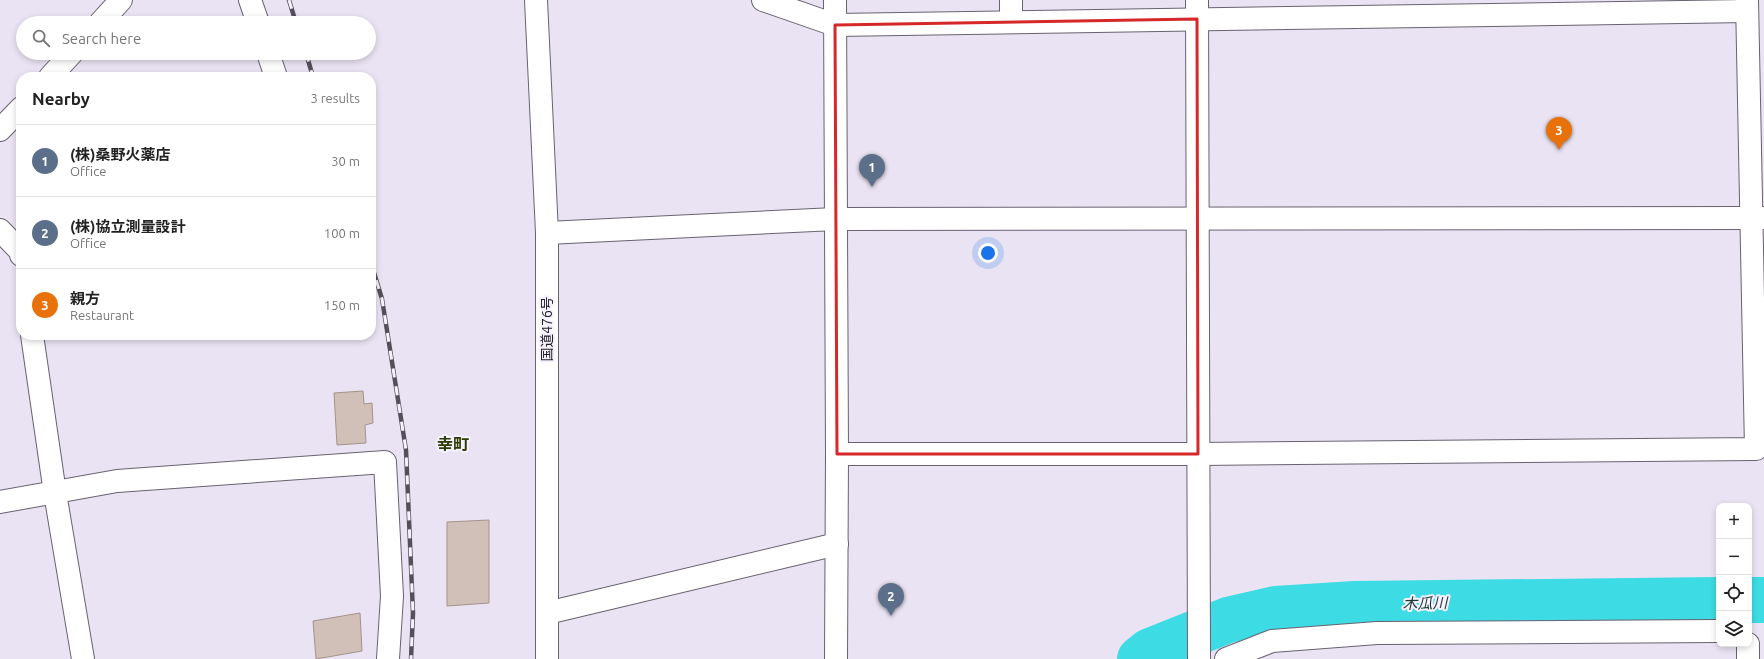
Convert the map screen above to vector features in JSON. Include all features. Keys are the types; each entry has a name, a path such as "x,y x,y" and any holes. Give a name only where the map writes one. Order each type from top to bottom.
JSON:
{"main road":[{"path":"106,16 121,0"},
{"path":"250,0 256,16"},
{"path":"536,0 541,0"},
{"name":"国道476号","path":"536,0 547,233 547,659"},
{"path":"763,0 835,25 1011,22 1197,10 1747,6 1758,217 1756,449 1198,454 837,454"},
{"path":"835,0 837,454 836,659"},
{"path":"1011,0 1011,22"},
{"path":"1197,10 1199,657"},
{"path":"55,72 66,60"},
{"path":"270,60 274,72"},
{"path":"0,130 16,113"},
{"path":"547,233 835,219 1758,217"},
{"path":"0,230 16,248"},
{"path":"33,340 55,493 83,659"},
{"path":"0,502 117,482 386,462 392,596 388,659"},
{"path":"547,613 837,544"},
{"path":"1226,659 1272,640 1377,633 1716,631"},
{"path":"1748,647 1748,659"}],"highlighted area":[{"path":"1197,19 1198,454 837,454 835,25"}],"building":[{"path":"363,391 364,404 372,403 373,423 365,425 366,443 337,445 334,393"},
{"path":"489,520 489,603 447,606 447,522"},
{"path":"360,613 362,651 316,659 313,621"}],"waterway":[{"name":"木瓜川","path":"1140,659 1150,651 1228,620 1276,609 1355,604 1716,600"},
{"name":"木瓜川","path":"1752,600 1764,600"}],"railway":[{"path":"289,0 294,16"},
{"path":"308,60 312,72"},
{"path":"376,279 382,299 406,450 413,613 411,659"}],"place":[{"name":"親方","path":"1559,150"},
{"name":"(株)桑野火薬店","path":"872,187"},
{"name":"(株)協立測量設計","path":"891,616"}],"district":[{"name":"幸町","path":"453,444"}]}
